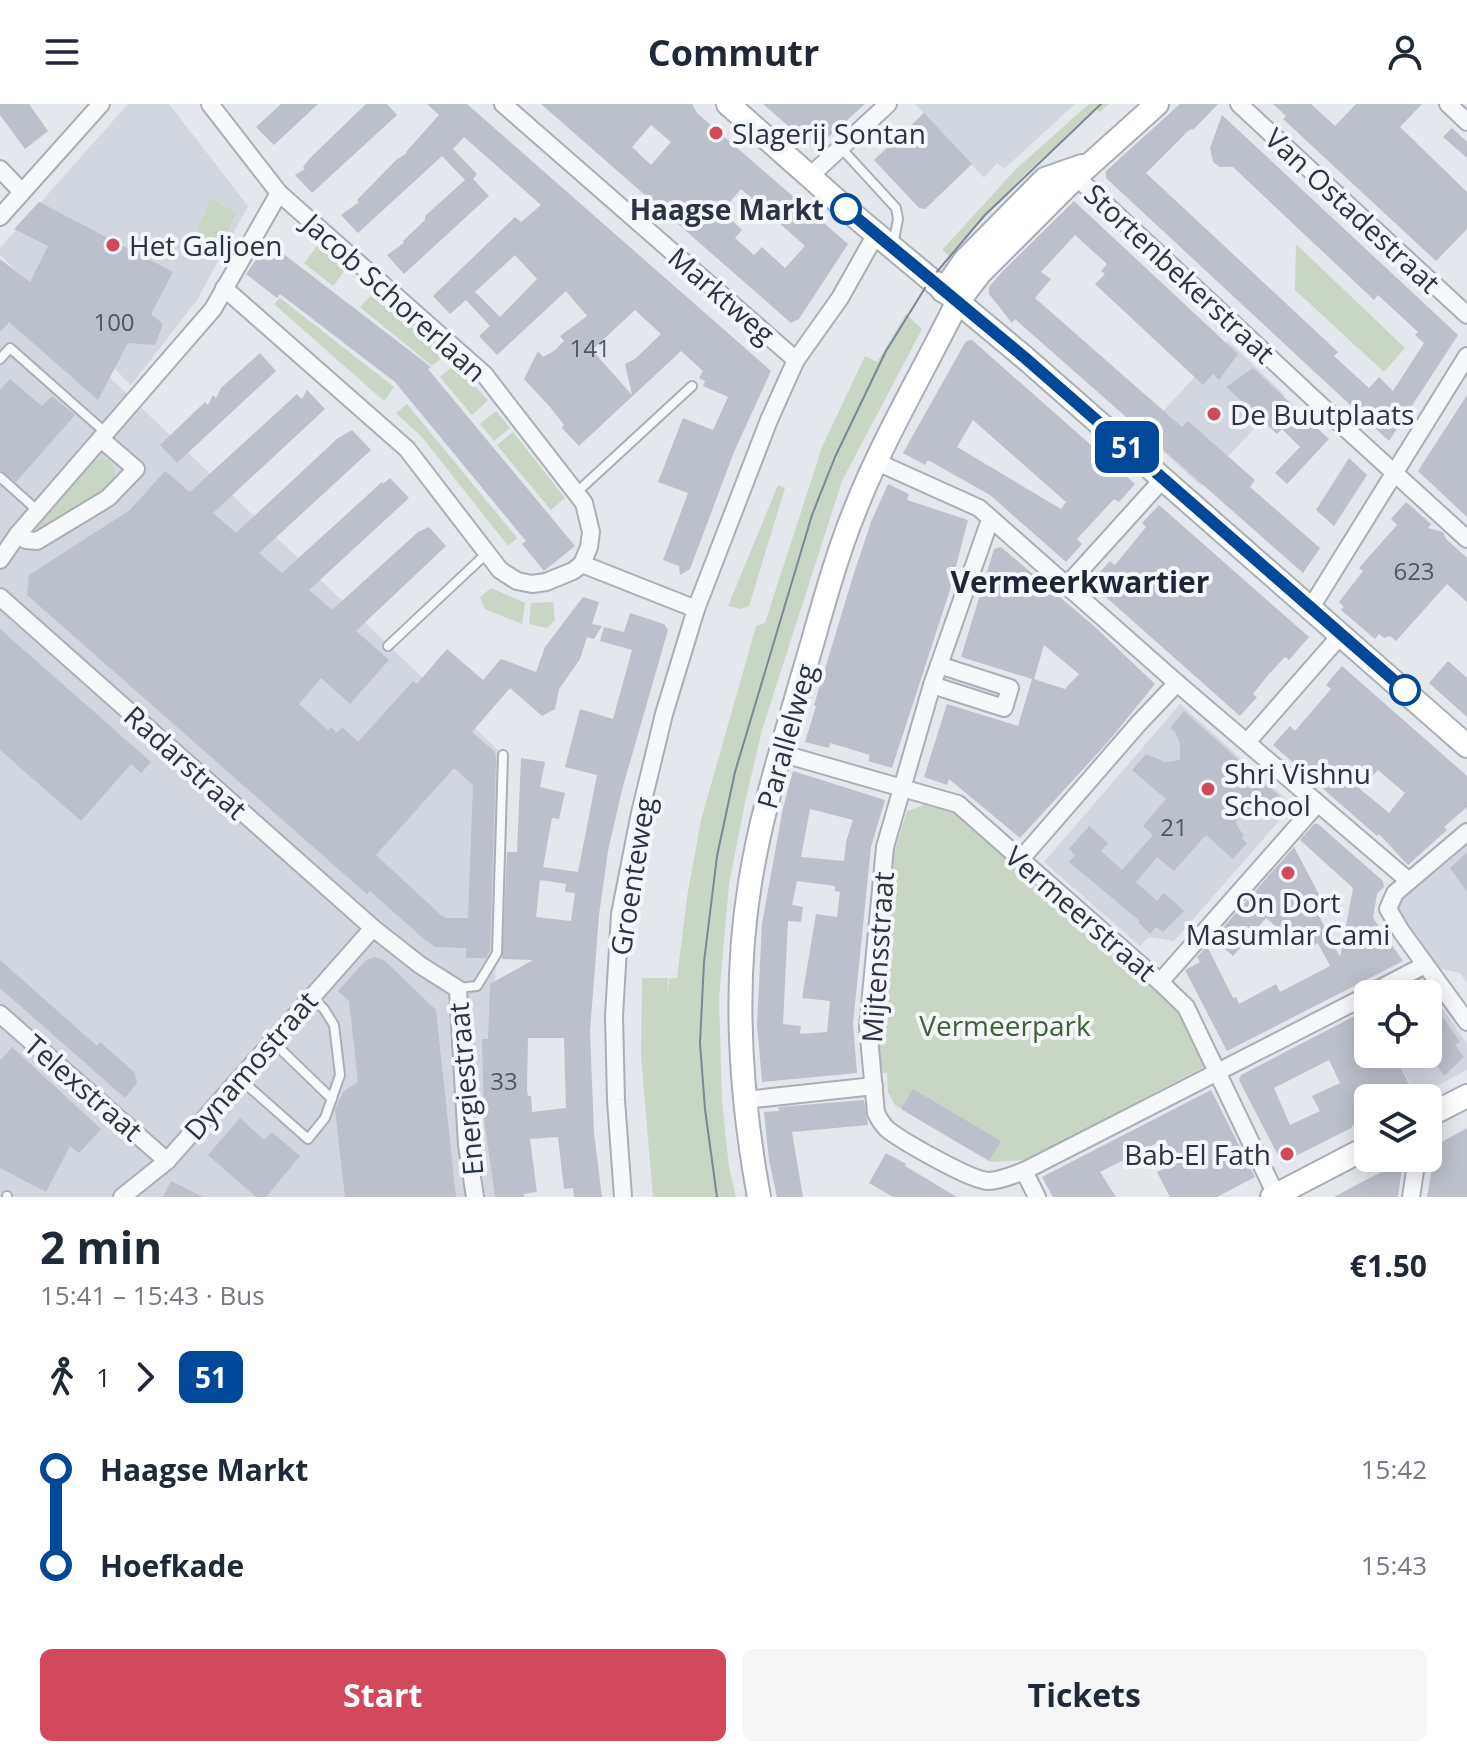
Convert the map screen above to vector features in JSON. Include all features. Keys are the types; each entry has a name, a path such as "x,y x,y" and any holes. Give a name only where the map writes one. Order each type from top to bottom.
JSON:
{"street":[{"name":"Jacob Schorerlaan","path":"210,104 279,193 484,374 577,492 589,516 591,532 582,564"},
{"name":"Marktweg","path":"503,104 796,360"},
{"path":"728,104 884,241 1024,357 1467,746"},
{"path":"810,176 888,104"},
{"name":"Parallelweg","path":"759,1197 740,1051 743,941 765,810 824,603 854,511 950,297 980,273 1073,173 1101,154 1157,104"},
{"name":"Van Ostadestraat","path":"1239,104 1467,315"},
{"path":"1448,104 1467,122"},
{"path":"0,217 93,107"},
{"path":"0,169 22,192"},
{"name":"Stortenbekerstraat","path":"1073,173 1467,539"},
{"path":"0,560 18,534 213,309 279,193"},
{"name":"Groenteweg","path":"623,1197 614,1016 620,914 661,728 696,609 769,420 796,360 884,241"},
{"path":"224,288 401,443 486,554 514,584 546,582 582,564 696,609"},
{"path":"1310,609 1467,356"},
{"path":"18,534 26,540 37,541 108,498 136,469 104,436"},
{"path":"877,462 979,508 1177,683 1409,881"},
{"path":"1068,584 1163,479"},
{"name":"Mijtensstraat","path":"990,520 932,685 885,847 868,1027 876,1113 889,1130 902,1139 966,1175 993,1181 1024,1171 1354,1002"},
{"name":"Radarstraat","path":"0,597 373,928"},
{"path":"1248,741 1340,636"},
{"path":"932,685 1004,708 1010,688 939,665"},
{"path":"1021,859 1177,683"},
{"name":"Vermeerstraat","path":"780,753 958,804 1160,982 1186,1007 1274,1196"},
{"path":"1160,982 1317,804"},
{"path":"1467,832 1395,893 1388,909 1467,1022"},
{"name":"Energiestraat","path":"373,928 420,965 458,989 467,1145 475,1197"},
{"name":"Dynamostraat","path":"122,1197 167,1161 373,928"},
{"name":"Mijtensstraat","path":"1396,980 1425,965"},
{"name":"Telexstraat","path":"0,1014 167,1161"},
{"path":"745,1100 874,1086"},
{"path":"1442,1109 1467,1096"},
{"path":"1274,1196 1354,1154"},
{"path":"1024,1171 1037,1197"},
{"path":"1411,1197 1415,1172"}],"lane":[{"path":"841,148 896,208 898,219 884,241"},
{"path":"0,359 10,348 104,436"},
{"path":"577,492 692,386"},
{"path":"0,477 38,511"},
{"path":"388,646 486,554"},
{"path":"458,989 477,986 497,953 503,755"},
{"path":"239,1078 308,1139 325,1118 340,1075 334,1025 324,1009 310,997"},
{"path":"271,1041 332,1099"}],"shaded area":[{"path":"128,104 169,104 248,206 197,300 131,385 0,255 0,248"},
{"path":"915,104 1075,104 1004,169 997,163 984,178"},
{"path":"0,272 503,755 492,1077 504,1197 0,1197"},
{"name":"De Buutplaats","path":"1228,341 1285,395 1201,486 1143,433"},
{"path":"1180,704 1293,805 1174,941 1149,937 1140,946 1044,862"},
{"path":"1467,839 1467,983 1460,973 1425,965 1390,901"},
{"path":"1419,975 1422,980 1406,980"},
{"path":"1442,1008 1467,1044 1467,1070 1440,1084 1410,1084 1402,1068 1442,1068"}],"green space":[{"path":"1089,104 1109,104 1100,112 1096,109 1021,178 949,256 942,250 1016,169"},
{"path":"211,198 237,213 214,256 192,243"},
{"path":"1296,244 1405,348 1384,372 1295,290"},
{"path":"318,245 346,269 333,286 304,263"},
{"path":"373,293 444,356 432,366 360,307"},
{"path":"280,298 394,387 384,401 274,304"},
{"path":"906,314 922,329 842,481 762,730 729,884 719,998 722,1101 729,1167 736,1197 653,1197 641,1056 642,978 668,978 667,997 669,979 677,978 701,820 756,626 765,623 822,447 865,356 877,362"},
{"path":"454,365 488,400 472,415 440,377"},
{"path":"407,404 517,538 508,546 422,437 396,413"},
{"path":"496,411 510,428 494,441 480,424"},
{"path":"513,432 565,498 551,510 497,445"},
{"path":"102,458 109,461 114,472 108,491 36,533 35,528 95,460"},
{"path":"778,485 785,488 749,606 741,609 728,606"},
{"path":"491,588 525,603 522,624 485,609 480,597"},
{"path":"553,602 555,620 547,628 529,624 531,603"},
{"name":"Vermeerpark","path":"925,805 954,813 1053,900 1050,904 1060,911 1062,909 1178,1011 1206,1066 1024,1160 991,1162 895,1105 888,1092 887,1073 882,1073 877,1023 894,853 907,811"}],"building":[{"path":"0,104 29,104 48,131 25,149 0,115"},
{"path":"281,104 318,104 274,145 256,127"},
{"path":"366,104 387,104 397,115 312,193 295,175 305,169 303,167 310,158"},
{"path":"427,104 467,104 771,371 734,452 690,569 680,575 679,566 663,560 688,493 658,482 683,418 713,430 728,397 703,386 705,381 699,378 703,371 681,351 579,446 524,379 538,351 543,357 554,351 564,341 560,336 587,316 566,291 497,355 479,336 490,326 466,300 450,314 433,296 515,217 521,222 541,205 464,137 453,149 477,174 473,179 489,196 404,274 387,255 404,243 425,220 425,216 465,180 442,156 358,233 341,215 359,202 357,200 396,160 407,153 439,115","holes":["515,255 537,279 500,317 475,292","635,310 661,334 635,359 625,364 632,395 592,350"]},
{"path":"541,104 692,104 697,113 848,244 799,319 791,323","holes":["651,125 671,142 651,165 632,147","741,189 805,246 785,268 762,247 754,255 735,238 742,230 722,211"]},
{"path":"763,104 865,104 815,149"},
{"path":"1180,104 1218,104 1146,173 1338,352 1334,356 1369,388 1379,377 1393,391 1424,343 1415,335 1418,332 1378,295 1374,300 1233,167 1220,167 1213,162 1210,148 1222,115 1458,335 1389,441 1106,178 1106,171"},
{"path":"1273,104 1311,104 1335,126 1356,104 1422,104 1400,127 1467,192 1467,229 1436,261 1283,119 1286,116"},
{"path":"924,113 972,164 925,209 919,208 874,160"},
{"path":"1452,128 1467,142 1467,158 1443,137"},
{"path":"1074,201 1238,354 1219,380 1213,374 1203,385 1095,284 1105,274 1101,271 1107,264 1075,235 1041,272 1051,279 1035,298 1182,427 1188,421 1255,480 1250,487 1320,548 1303,573 1015,319 1012,323 989,294 989,287 1002,272"},
{"path":"39,202 173,272 151,314 163,324 155,345 128,343 98,400 9,322 0,332 0,259 30,282 48,246 14,229"},
{"path":"268,242 431,367 428,369 575,546 544,571 522,544 526,541 395,382 280,294 277,298 246,274"},
{"path":"972,340 1135,484 1119,502 1114,499 1077,539 1082,544 1066,562 990,495 928,460 925,465 903,453 966,341","holes":["973,420 1066,502 1061,509 957,447"]},
{"path":"260,353 276,371 177,463 160,445 205,402 208,405 213,395 216,398 221,388"},
{"path":"1253,368 1329,439 1287,484 1275,473 1300,447 1282,429 1277,434 1226,387"},
{"path":"10,379 42,406 52,396 75,415 16,482 0,470 0,390"},
{"path":"307,390 325,409 213,513 236,533 338,438 352,430 371,450 259,553 282,573 390,478 409,498 309,590 332,610 418,532 429,527 446,546 356,631 389,660 350,704 321,678 299,704 328,730 331,727 337,733 342,727 358,742 413,681 417,684 447,649 483,680 501,659 536,672 545,647 583,597 599,602 592,624 602,626 594,639 587,637 580,659 559,689 555,709 542,716 510,688 472,732 495,752 496,760 490,951 486,958 466,958 466,948 435,947 370,891 367,894 27,595 29,575 130,510 165,471 190,492 297,394 302,399","holes":["454,768 473,785 468,918 446,918 376,855"]},
{"path":"1467,395 1467,517 1418,471"},
{"path":"1349,458 1367,475 1334,526 1316,510"},
{"path":"888,484 909,494 907,500 968,520 949,593 892,768 868,761 870,755 830,743 829,748 805,742 854,573"},
{"path":"1406,502 1431,524 1428,528 1443,532 1446,539 1467,558 1467,602 1447,584 1396,641 1379,634 1375,639 1341,610 1344,607 1339,602 1363,571 1359,568 1397,525 1391,519"},
{"path":"1159,505 1309,637 1289,660 1285,657 1269,674 1253,694 1257,697 1240,716 1090,583 1110,561 1115,565 1146,527 1142,523"},
{"path":"1001,547 1095,627 1155,684 1107,743 1020,838 949,779 947,785 924,777 947,704 1018,726 1032,679 961,657 994,549","holes":["1044,645 1079,674 1065,689 1034,679"]},
{"path":"630,613 664,624 668,630 622,790 608,851 599,915 590,1031 594,1133 602,1197 574,1197 573,1188 564,1189 558,1137 530,1139 537,1192 524,1194 524,1197 495,1197 484,1118 482,1039 488,1039 490,984 533,960 502,959 507,852 517,852 521,758 545,762 540,787 565,793 559,819 552,818 543,867 578,872 597,775 565,767 580,709 613,719 632,650 600,641 604,627 624,632","holes":["540,880 566,884 565,892 575,893 571,921 536,917","528,1038 564,1038 566,1108 532,1112 531,1096 528,1096 527,1090"]},
{"path":"0,629 151,762 141,773 131,764 81,821 0,750"},
{"path":"1448,661 1467,678 1467,717 1429,683"},
{"path":"1342,666 1467,776 1467,807 1408,865 1379,834 1377,836 1273,745 1290,726 1295,731 1331,689 1326,685","holes":["1378,770 1405,793 1389,813 1360,789"]},
{"path":"1184,711 1285,801 1272,815 1252,809 1238,810 1236,824 1247,843 1233,859 1206,835 1174,871 1157,857 1136,882 1157,901 1164,893 1184,911 1163,932 1156,927 1150,934 1140,921 1069,862 1075,855 1069,849 1089,826 1108,843 1101,851 1122,870 1153,835 1143,826 1166,799 1132,770 1146,754 1165,762 1180,760 1180,744 1170,728"},
{"path":"793,771 885,800 871,847 853,1024 857,1073 762,1082 757,1024 762,924 783,808","holes":["810,809 853,820 844,861 801,857","797,881 835,886 835,891 840,892 837,917 816,914 802,998 830,1001 827,1032 800,1034 801,1026 783,1024 788,921 801,922 803,907 792,905"]},
{"path":"1314,824 1318,824 1383,881 1384,887 1377,894 1373,918 1403,961 1366,980 1354,980 1354,986 1227,1051 1185,970 1200,962 1197,957 1207,946 1239,1004 1276,984 1280,992 1330,966 1318,943 1309,948 1303,936 1287,944 1282,932 1266,918 1233,956 1213,939 1294,847 1323,902 1314,906 1340,957 1353,888 1300,840"},
{"path":"1467,852 1467,892 1450,868"},
{"path":"374,957 384,960 436,1010 456,1197 345,1197 335,1110 343,1092 358,1082 349,1001 338,991 365,961"},
{"path":"0,960 97,1046 100,1042 134,1072 137,1083 125,1098 0,988"},
{"path":"1354,1016 1354,1068 1401,1068 1409,1084 1354,1084 1354,1124 1351,1128 1282,1163 1239,1080 1241,1075","holes":["1329,1060 1340,1083 1312,1096 1320,1111 1290,1125 1274,1088"]},
{"path":"1442,1016 1460,1042 1455,1045 1464,1057 1444,1076 1439,1068 1442,1068"},
{"path":"12,1047 101,1129 79,1153 70,1146 46,1192 0,1168 0,1061"},
{"path":"913,1089 1001,1141 989,1161 901,1109"},
{"path":"1211,1090 1255,1177 1217,1197 1170,1197 1157,1172 1177,1163 1165,1139 1100,1172 1116,1197 1053,1197 1042,1177"},
{"path":"864,1100 868,1125 792,1132 803,1197 777,1197 764,1112 779,1111 778,1107"},
{"path":"240,1118 264,1140 272,1132 300,1156 266,1197 256,1197 208,1155"},
{"path":"1467,1128 1467,1197 1427,1197 1431,1172 1442,1172 1442,1142"},
{"path":"886,1153 957,1197 893,1197 869,1183"},
{"path":"1382,1172 1401,1172 1398,1197 1334,1197"},
{"path":"171,1181 203,1197 163,1197"}],"tram line":[{"path":"717,1197 700,1043 704,962 717,856 735,772 812,515 835,457 886,351 930,280 984,216 1101,104"}],"bus line":[{"name":"51","path":"846,209 1024,357 1405,690"}],"place":[{"name":"Slagerij Sontan","path":"716,133"},
{"name":"Haagse Markt","path":"846,209"},
{"name":"Het Galjoen","path":"113,245"},
{"name":"De Buutplaats","path":"1214,414"},
{"name":"Shri Vishnu School","path":"1208,789"},
{"name":"On Dort Masumlar Cami","path":"1288,873"},
{"name":"Bab-El Fath","path":"1287,1154"}],"district":[{"name":"Vermeerkwartier","path":"1080,581"}]}
